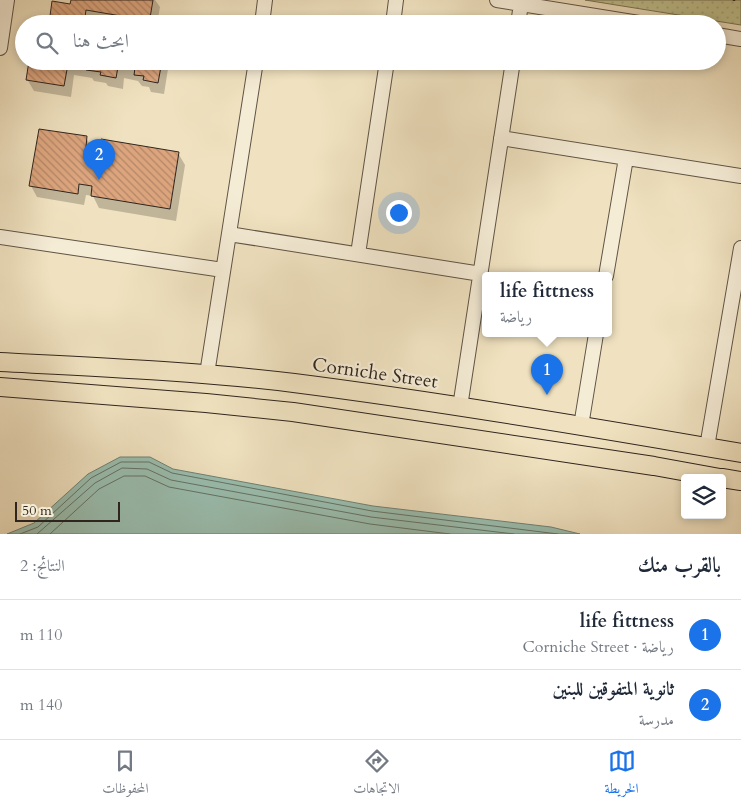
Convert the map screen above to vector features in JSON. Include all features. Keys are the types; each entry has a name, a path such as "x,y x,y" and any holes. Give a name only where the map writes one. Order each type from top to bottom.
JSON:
{"main road":[{"name":"Corniche Street","path":"0,362 207,374 293,383 460,407 741,453"},
{"path":"0,387 196,402 293,412 696,474"},
{"path":"726,479 741,481"}],"street":[{"path":"0,45 7,0"},
{"path":"263,15 265,0"},
{"path":"394,15 396,0"},
{"path":"497,0 590,15"},
{"path":"519,15 521,4"},
{"path":"726,36 741,39"},
{"path":"207,374 255,70"},
{"path":"358,254 386,70"},
{"path":"460,407 512,70"},
{"path":"501,138 741,176"},
{"path":"607,272 626,158"},
{"path":"229,234 481,274"},
{"path":"0,237 223,270"},
{"path":"707,447 736,310 741,248"},
{"path":"581,426 596,337"}],"green space":[{"path":"585,0 741,0 741,25 726,23 726,15 679,15"}],"water":[{"path":"120,457 150,457 173,469 373,506 551,527 580,534 7,534 34,523 88,474"}],"building":[{"path":"71,0 153,0 150,15 115,15 86,10 85,15 50,15 52,1 70,4"},
{"path":"28,70 67,70 64,86 26,80"},
{"path":"86,70 117,70 116,78 100,75 101,72"},
{"path":"135,70 160,70 158,83 143,80 144,76 134,75"},
{"path":"39,129 87,136 86,147 99,149 101,139 179,152 170,209 91,196 92,186 79,184 78,194 29,186"}],"place":[{"name":"ثانوية المتفوقين للبنين","path":"99,180"},
{"name":"life fittness","path":"547,395"}]}
